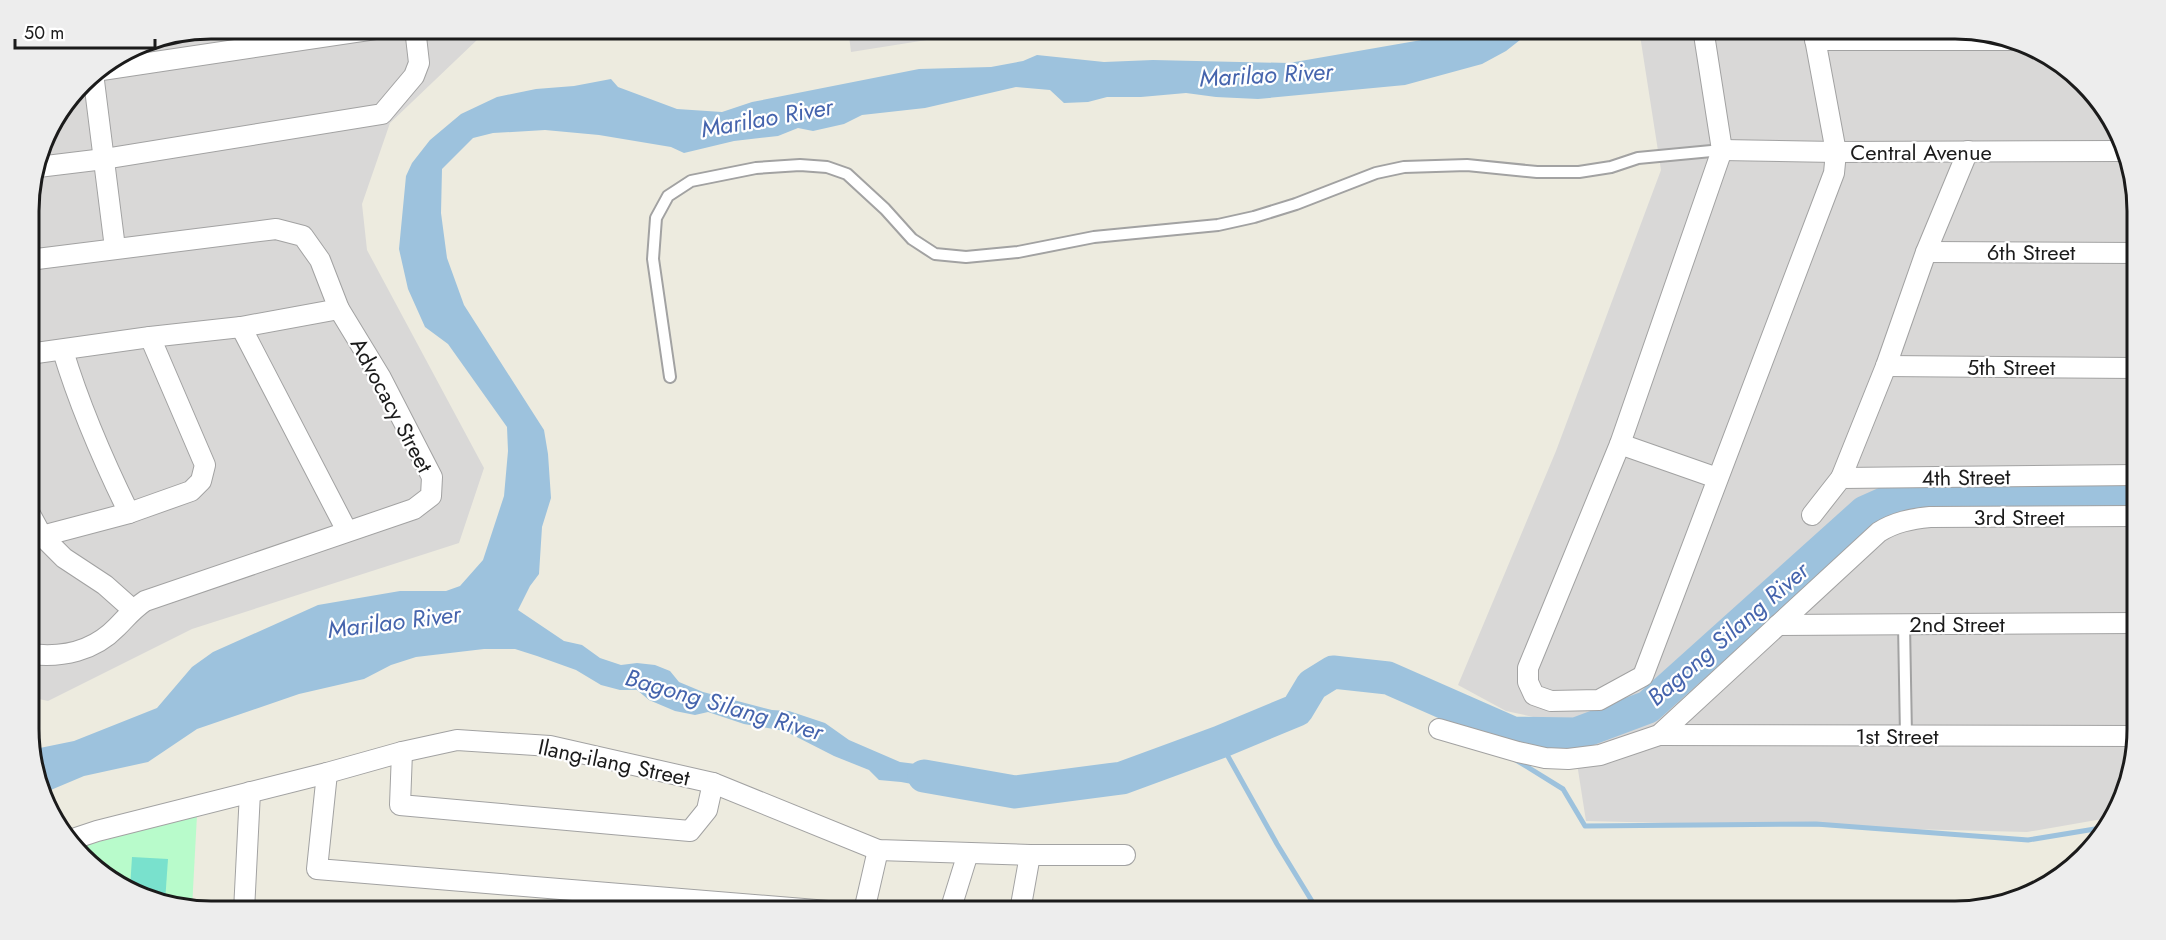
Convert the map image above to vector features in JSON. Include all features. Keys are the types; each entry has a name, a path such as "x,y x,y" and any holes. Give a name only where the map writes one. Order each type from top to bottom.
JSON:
{"street":[{"path":"115,69 310,39"},
{"path":"45,166 104,159 382,114 414,76 419,63 416,39"},
{"path":"1705,39 1722,150 1620,444 1528,668 1528,682 1534,694 1551,701 1599,700 1642,676 1834,173 1836,152 1815,39"},
{"path":"95,84 115,248"},
{"name":"Central Avenue","path":"1722,150 2116,151"},
{"path":"1812,515 1841,478 1886,366 1926,252 1968,151"},
{"name":"Advocacy Street","path":"39,259 276,229 303,236 320,260 339,309 381,378 432,477 431,496 414,509 145,601 132,609 117,628 90,647 52,657 39,655"},
{"name":"6th Street","path":"1926,252 2127,253"},
{"path":"39,353 241,327 339,309"},
{"path":"241,327 347,531"},
{"path":"42,536 129,513 191,491 201,481 205,465 150,337"},
{"path":"63,351 76,393 102,459 129,513"},
{"name":"5th Street","path":"1886,366 2127,368"},
{"path":"1620,444 1717,478"},
{"name":"4th Street","path":"1841,478 2127,475"},
{"name":"3rd Street","path":"1778,625 1879,532 1900,521 1930,517 2127,516"},
{"path":"39,530 64,558 105,585 132,609"},
{"name":"2nd Street","path":"1778,625 2127,623"},
{"path":"1438,729 1545,758 1568,759 1600,755 1659,735 1778,625"},
{"name":"1st Street","path":"1659,735 2127,736"},
{"name":"Ilang-ilang Street","path":"78,837 402,752 456,740 550,746 713,783 878,850 1030,855 1125,855"},
{"path":"402,752 400,805 690,831 707,810 713,783"},
{"path":"327,773 317,869 706,901"},
{"path":"245,901 250,792"},
{"path":"866,901 878,850"},
{"path":"953,901 968,853"},
{"path":"1022,901 1030,855"}],"lane":[{"path":"670,376 653,259 656,218 668,196 691,182 756,168 800,165 827,167 847,174 885,209 912,239 935,254 966,257 1018,252 1094,237 1218,225 1265,213 1376,173 1404,167 1467,165 1537,172 1579,172 1611,167 1638,158 1722,150"},
{"path":"1905,624 1906,736"}],"shaded area":[{"path":"200,39 478,39 390,123 362,204 367,250 484,468 459,543 192,629 48,701 39,699 39,200 45,167 62,125 89,89 106,75 145,52 178,42"},
{"path":"849,39 933,39 851,52"},
{"path":"1641,39 1966,39 1988,42 2021,52 2060,75 2077,89 2104,125 2121,167 2126,189 2127,211 2127,740 2118,784 2101,819 2027,832 1586,821 1571,725 1506,711 1458,685 1556,451 1661,170"},
{"path":"132,857 168,859 166,895 131,881"}],"green space":[{"path":"197,815 192,900 156,892 125,878 85,846"}],"water":[{"name":"Marilao River","path":"1427,39 1521,39 1506,51 1482,64 1405,85 1258,99 1186,93 1107,97 1088,102 1064,103 1050,90 1016,87 925,108 862,115 844,124 813,131 798,128 778,136 734,141 684,153 671,147 599,135 545,130 493,133 473,138 442,169 441,213 447,258 464,305 544,430 551,498 542,527 539,574 518,610 564,641 582,645 600,658 621,665 637,663 655,665 670,671 679,682 703,692 772,710 789,711 825,723 849,740 900,762 948,768 971,775 967,794 879,780 869,770 834,756 785,731 744,724 708,712 695,715 675,711 649,700 637,690 620,690 601,685 576,670 515,649 484,649 416,657 391,665 364,679 299,694 197,729 148,762 84,776 50,790 40,748 74,741 157,708 192,667 213,652 318,605 400,591 446,591 460,586 483,560 504,496 508,451 507,427 448,344 425,327 408,289 399,249 406,176 412,163 430,140 461,114 497,97 536,89 574,86 611,79 618,87 677,109 722,112 752,102 919,69 991,67 1023,61 1037,55 1104,62 1153,60 1289,63"}],"waterway":[{"name":"Bagong Silang River","path":"924,776 1015,792 1122,778 1220,742 1297,710 1312,685 1333,672 1388,678 1513,733 1576,734 1648,707 1865,512 1892,500 2127,498"},
{"path":"1482,719 1492,735"},
{"path":"1220,742 1312,901"},
{"path":"1516,760 1563,789 1585,826 1816,824 2028,840 2094,829"}]}
